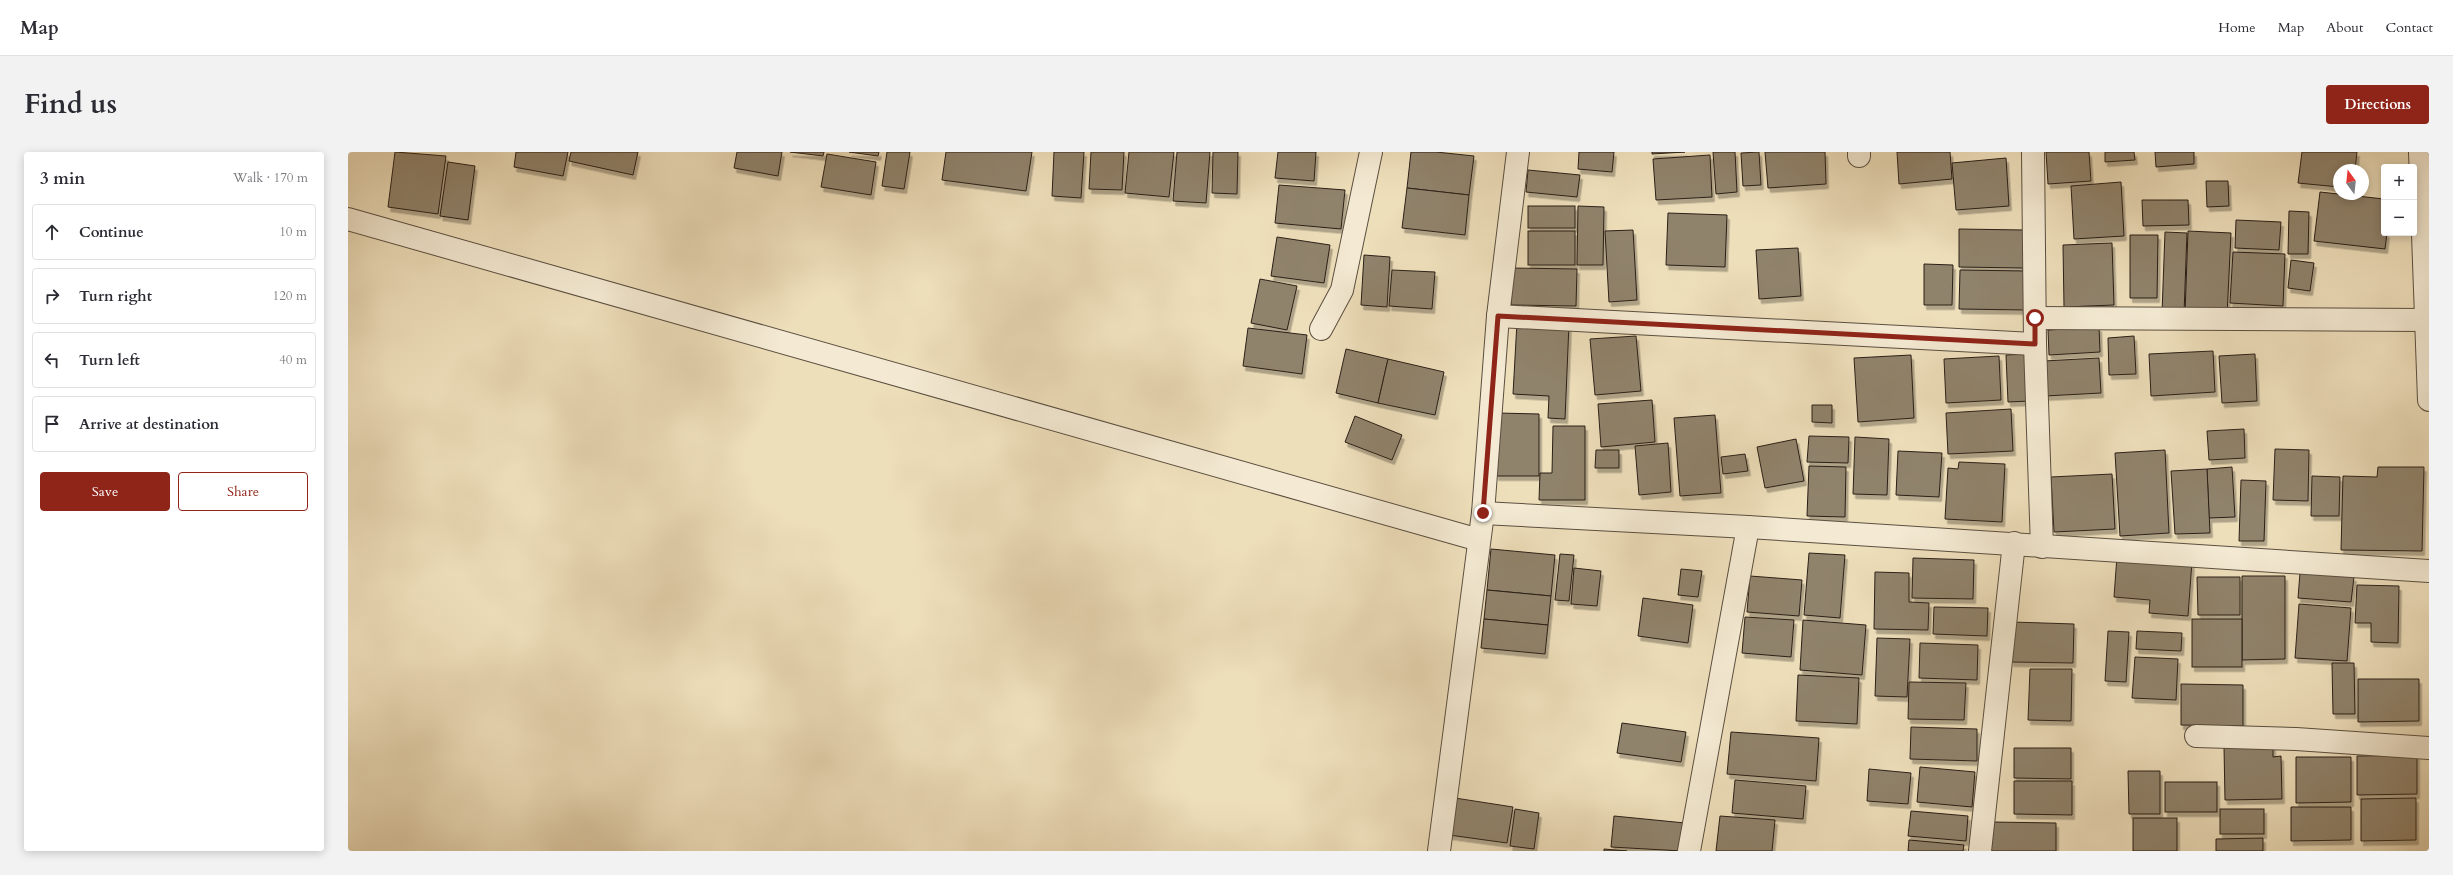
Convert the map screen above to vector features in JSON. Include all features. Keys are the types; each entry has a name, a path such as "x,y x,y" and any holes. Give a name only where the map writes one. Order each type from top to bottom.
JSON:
{"street":[{"path":"1321,329 1342,290 1371,152"},
{"path":"1439,851 1483,513 1498,316 1518,152"},
{"path":"2033,152 2035,344 2042,547"},
{"path":"2420,152 2429,400"},
{"path":"348,219 1479,540"},
{"path":"1498,316 2035,344"},
{"path":"2035,318 2427,320"},
{"path":"1483,513 2014,543 2042,547 2429,571"},
{"path":"1689,851 1748,527"},
{"path":"1980,851 2014,543"},
{"path":"2196,736 2266,737 2429,748"}],"building":[{"path":"395,152 446,156 438,214 388,207"},
{"path":"516,152 568,152 563,176 514,167"},
{"path":"571,152 638,152 633,175 569,161"},
{"path":"737,152 782,152 778,176 734,168"},
{"path":"790,152 824,152 823,156"},
{"path":"849,152 879,152 878,156"},
{"path":"887,152 910,152 904,189 882,186"},
{"path":"946,152 1032,152 1026,191 942,180"},
{"path":"1054,152 1084,152 1081,198 1052,196"},
{"path":"1091,152 1124,152 1122,190 1089,189"},
{"path":"1129,152 1174,152 1169,197 1125,193"},
{"path":"1177,152 1210,152 1206,203 1173,201"},
{"path":"1213,152 1238,152 1237,194 1212,193"},
{"path":"1278,152 1316,152 1314,181 1275,178"},
{"path":"1411,152 1436,152 1474,156 1469,195 1407,188"},
{"path":"1579,152 1614,152 1612,172 1578,169"},
{"path":"1652,152 1685,152 1652,154"},
{"path":"1713,152 1735,152 1737,192 1716,194"},
{"path":"1759,152 1761,185 1743,186 1741,153"},
{"path":"1765,152 1825,152 1826,184 1768,188"},
{"path":"1897,152 1950,152 1952,179 1899,184"},
{"path":"2046,152 2089,152 2091,181 2048,184"},
{"path":"2105,152 2134,152 2135,160 2105,162"},
{"path":"2155,152 2194,152 2194,164 2156,167"},
{"path":"2302,152 2357,152 2356,164 2333,164 2333,186 2298,183"},
{"path":"827,154 876,162 871,195 821,187"},
{"path":"1710,155 1712,197 1656,200 1653,159"},
{"path":"2006,158 2009,206 1956,210 1952,163"},
{"path":"448,162 475,166 468,220 440,216"},
{"path":"1528,170 1580,175 1577,197 1526,192"},
{"path":"2206,181 2228,181 2229,206 2207,207"},
{"path":"2121,182 2124,236 2074,239 2071,186"},
{"path":"1279,185 1345,190 1341,229 1275,223"},
{"path":"1407,188 1469,195 1465,235 1402,228"},
{"path":"2320,192 2333,193 2333,200 2369,200 2369,197 2381,199 2381,236 2387,236 2385,249 2314,241"},
{"path":"2142,200 2188,200 2189,225 2143,226"},
{"path":"1528,206 1575,206 1575,228 1528,228"},
{"path":"1578,206 1604,207 1603,265 1577,265"},
{"path":"2289,211 2309,212 2308,254 2288,254"},
{"path":"1668,213 1727,215 1725,267 1666,265"},
{"path":"2236,220 2281,222 2279,250 2235,248"},
{"path":"1959,229 2024,230 2024,268 1959,267"},
{"path":"1633,230 1637,300 1609,302 1605,231"},
{"path":"1528,231 1575,231 1575,265 1528,265"},
{"path":"2188,231 2231,233 2227,316 2185,314"},
{"path":"2165,232 2187,233 2184,314 2162,313"},
{"path":"2130,235 2158,235 2157,298 2130,298"},
{"path":"1277,237 1330,245 1324,283 1271,276"},
{"path":"2112,243 2114,305 2064,307 2063,245"},
{"path":"1798,248 1801,296 1759,299 1756,250"},
{"path":"2233,252 2285,254 2283,306 2230,303"},
{"path":"1364,255 1390,257 1387,307 1361,305"},
{"path":"2291,260 2314,263 2310,291 2288,288"},
{"path":"1924,264 1953,265 1952,305 1924,305"},
{"path":"1511,268 1577,269 1576,306 1511,305"},
{"path":"1392,270 1435,272 1432,309 1389,306"},
{"path":"1960,270 2026,271 2025,310 1959,309"},
{"path":"1260,279 1297,286 1287,330 1251,323"},
{"path":"1517,322 1569,324 1565,419 1548,418 1549,396 1513,394"},
{"path":"2099,327 2100,352 2049,355 2048,330"},
{"path":"1248,328 1307,335 1302,374 1243,366"},
{"path":"1636,336 1641,391 1595,395 1590,339"},
{"path":"2134,336 2136,374 2109,375 2108,338"},
{"path":"1346,349 1388,359 1378,403 1336,393"},
{"path":"2213,351 2215,392 2151,396 2149,354"},
{"path":"2028,354 2030,401 2008,402 2006,355"},
{"path":"2255,354 2257,401 2222,403 2219,356"},
{"path":"1911,355 1914,418 1858,422 1854,358"},
{"path":"1999,356 2001,400 1946,403 1944,359"},
{"path":"2099,358 2101,393 2045,396 2044,361"},
{"path":"1388,359 1444,372 1435,415 1378,403"},
{"path":"1652,400 1655,442 1601,447 1598,404"},
{"path":"1812,405 1832,405 1832,423 1812,422"},
{"path":"2011,409 2013,451 1948,454 1946,413"},
{"path":"1497,413 1539,414 1539,476 1496,476"},
{"path":"1715,415 1721,493 1680,496 1674,418"},
{"path":"1355,416 1402,435 1392,460 1345,442"},
{"path":"1553,426 1585,426 1585,500 1539,500 1540,473 1552,473"},
{"path":"2244,429 2245,458 2209,460 2207,431"},
{"path":"1809,436 1849,437 1848,463 1807,462"},
{"path":"1855,437 1889,439 1887,495 1853,494"},
{"path":"1796,439 1804,481 1765,488 1757,447"},
{"path":"1668,443 1671,492 1639,495 1635,446"},
{"path":"2275,449 2309,450 2308,501 2273,500"},
{"path":"1596,450 1619,450 1619,468 1595,468"},
{"path":"2165,450 2169,533 2120,536 2115,453"},
{"path":"1898,451 1942,453 1939,497 1896,495"},
{"path":"1745,454 1748,471 1723,474 1721,457"},
{"path":"1959,462 2005,464 2002,522 1945,519 1948,468 1958,469"},
{"path":"1809,466 1846,467 1845,517 1807,516"},
{"path":"2232,467 2235,517 2209,518 2207,469"},
{"path":"2378,467 2424,467 2422,551 2341,550 2343,476 2377,477"},
{"path":"2207,469 2210,533 2175,534 2171,471"},
{"path":"2112,474 2115,529 2054,532 2051,477"},
{"path":"2312,476 2340,477 2339,516 2311,516"},
{"path":"2241,480 2266,481 2264,541 2239,541"},
{"path":"1491,549 1555,555 1551,596 1487,590"},
{"path":"1809,553 1845,555 1840,618 1804,615"},
{"path":"1560,554 1574,555 1569,601 1555,600"},
{"path":"2117,556 2192,561 2188,616 2149,613 2150,600 2114,597"},
{"path":"1913,558 1974,560 1973,599 1912,598"},
{"path":"1574,568 1601,571 1597,606 1571,604"},
{"path":"1681,569 1702,571 1698,597 1678,595"},
{"path":"1875,572 1909,573 1909,602 1929,603 1928,630 1874,629"},
{"path":"2300,573 2354,577 2351,602 2298,598"},
{"path":"1750,576 1802,580 1799,616 1747,612"},
{"path":"2242,576 2285,576 2285,659 2242,660"},
{"path":"2197,577 2240,577 2240,615 2198,615"},
{"path":"2357,585 2399,586 2398,643 2371,642 2371,623 2355,623"},
{"path":"1487,590 1551,596 1548,625 1484,619"},
{"path":"1643,598 1693,605 1688,643 1638,636"},
{"path":"2299,604 2351,608 2347,661 2295,658"},
{"path":"1934,607 1988,608 1987,636 1933,634"},
{"path":"1745,617 1794,620 1791,657 1742,653"},
{"path":"1484,619 1548,625 1545,654 1481,648"},
{"path":"2192,619 2242,619 2242,667 2192,667"},
{"path":"1803,620 1866,625 1862,675 1800,670"},
{"path":"2012,622 2074,624 2073,663 2011,662"},
{"path":"2108,631 2129,632 2126,682 2105,681"},
{"path":"2137,631 2182,633 2181,651 2136,649"},
{"path":"1877,638 1910,639 1907,697 1875,696"},
{"path":"1920,643 1978,645 1977,680 1919,678"},
{"path":"2135,657 2178,659 2176,700 2132,698"},
{"path":"2332,663 2354,663 2355,714 2333,714"},
{"path":"2030,669 2072,669 2071,721 2028,720"},
{"path":"1798,675 1859,678 1857,724 1796,721"},
{"path":"2358,679 2419,679 2419,721 2358,722"},
{"path":"1909,682 1966,683 1964,720 1908,719"},
{"path":"2181,684 2243,685 2243,726 2181,725"},
{"path":"1622,723 1686,732 1681,762 1617,753"},
{"path":"1911,727 1977,729 1977,761 1910,759"},
{"path":"1731,732 1819,738 1816,781 1727,774"},
{"path":"2273,744 2273,757 2281,756 2282,799 2225,800 2224,746"},
{"path":"2014,748 2071,748 2071,779 2014,778"},
{"path":"2417,755 2417,794 2357,795 2357,756"},
{"path":"2296,757 2351,757 2351,802 2296,803"},
{"path":"1920,767 1975,772 1972,807 1917,802"},
{"path":"1869,769 1911,773 1908,804 1867,801"},
{"path":"2128,771 2160,771 2160,814 2129,814"},
{"path":"1735,780 1806,786 1803,819 1732,813"},
{"path":"2014,781 2072,781 2072,815 2014,814"},
{"path":"2165,782 2217,782 2217,812 2165,812"},
{"path":"1455,798 1513,807 1507,843 1449,835"},
{"path":"2416,798 2416,840 2361,841 2361,799"},
{"path":"2291,807 2351,807 2351,840 2291,841"},
{"path":"1515,809 1539,813 1534,849 1510,846"},
{"path":"2220,809 2264,809 2264,834 2220,834"},
{"path":"1911,811 1968,816 1966,841 1908,836"},
{"path":"1614,816 1685,823 1682,851 1611,847"},
{"path":"1720,816 1775,820 1772,851 1716,851"},
{"path":"2133,818 2177,818 2177,851 2133,851"},
{"path":"1991,822 2056,823 2056,851 1990,851"},
{"path":"2263,838 2263,851 2216,851 2216,839"},
{"path":"1909,840 1964,845 1963,851 1908,851"},
{"path":"1604,849 1627,851 1604,851"}],"route":[{"path":"1483,513 1498,316 2035,344 2035,318"}]}
